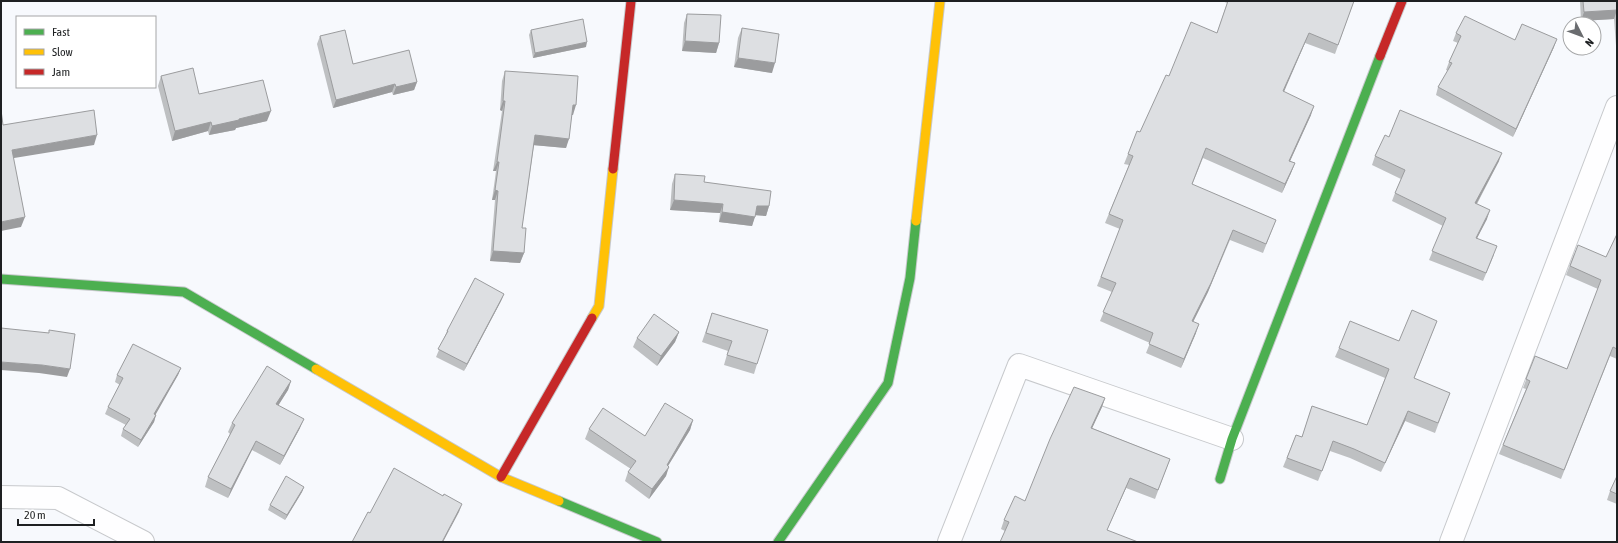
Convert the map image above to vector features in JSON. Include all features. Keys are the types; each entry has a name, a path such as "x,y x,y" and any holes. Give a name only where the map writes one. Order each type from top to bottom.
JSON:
{"street":[{"path":"501,477 599,306 631,1"},
{"path":"778,542 888,383 910,278 940,1"},
{"path":"1220,479 1232,439 1402,1"},
{"path":"1451,542 1617,107"},
{"path":"1,279 184,292 501,477 657,542"},
{"path":"949,542 1019,365 1232,439"},
{"path":"1,497 58,498 142,542"}],"building":[{"path":"1228,1 1354,1 1338,45 1309,33 1283,91 1314,106 1289,161 1295,163 1285,184 1206,148 1192,184 1276,220 1266,244 1233,230 1211,283 1192,321 1199,324 1184,359 1149,344 1153,333 1103,312 1116,283 1101,277 1123,220 1109,214 1133,156 1128,154 1137,131 1140,132 1166,75 1169,76 1191,22 1217,33"},
{"path":"1583,1 1617,1 1617,10 1584,12"},
{"path":"687,14 721,15 719,43 685,41"},
{"path":"1465,16 1515,40 1522,24 1557,39 1516,129 1438,87 1452,63 1449,62 1461,36 1456,33"},
{"path":"583,19 587,42 535,53 531,30"},
{"path":"742,28 779,34 775,63 738,58"},
{"path":"345,30 353,64 409,50 417,82 396,87 395,84 336,100 320,36"},
{"path":"193,68 199,94 263,80 271,111 212,126 211,122 175,131 161,76"},
{"path":"505,71 578,76 576,105 573,105 569,139 535,135 522,228 526,228 524,253 493,251 498,191 495,190 505,101 503,101"},
{"path":"1,110 3,125 94,110 97,135 12,150 25,217 1,222"},
{"path":"1400,110 1502,153 1475,203 1490,210 1476,238 1497,246 1486,273 1432,251 1446,218 1395,193 1405,170 1375,156 1385,135 1389,137"},
{"path":"675,174 705,176 704,182 771,191 769,206 757,206 755,217 722,212 723,204 674,200"},
{"path":"1617,234 1617,349 1613,347 1564,470 1503,445 1530,381 1526,379 1535,356 1567,369 1601,280 1570,266 1578,245 1606,257"},
{"path":"475,278 504,294 467,364 438,349"},
{"path":"1412,310 1437,321 1414,378 1450,393 1438,423 1408,411 1385,463 1333,441 1322,471 1287,458 1296,435 1302,437 1312,406 1367,425 1389,369 1339,348 1350,321 1399,341"},
{"path":"712,313 768,330 757,364 727,355 732,341 706,333"},
{"path":"654,314 679,332 661,356 637,338"},
{"path":"1,328 49,333 49,330 75,334 70,369 1,362"},
{"path":"133,344 181,368 154,414 156,415 141,440 123,429 130,419 108,407 123,378 117,375"},
{"path":"267,366 291,381 276,404 304,419 284,456 256,441 231,489 208,477 235,425 232,423"},
{"path":"1074,387 1105,398 1091,428 1170,459 1158,490 1130,478 1107,530 1138,542 1000,542 1009,522 1004,520 1015,496 1025,501 1050,439"},
{"path":"665,403 693,420 667,465 669,467 652,489 628,472 636,461 589,429 603,408 645,436"},
{"path":"394,468 443,496 444,494 462,504 442,542 352,542 368,512 370,513"},
{"path":"286,476 304,487 287,515 270,505"},
{"path":"1617,476 1617,494 1610,491"}],"traffic: fast":[{"path":"1220,479 1232,439 1380,56"},
{"path":"778,542 888,383 910,278 916,221"},
{"path":"1,279 184,292 316,369"},
{"path":"559,501 657,542"}],"traffic: slow":[{"path":"916,221 940,1"},
{"path":"592,318 599,306 613,169"},
{"path":"316,369 501,477 559,501"}],"traffic: jam":[{"path":"613,169 631,1"},
{"path":"1380,56 1402,1"},
{"path":"501,477 592,318"}]}
